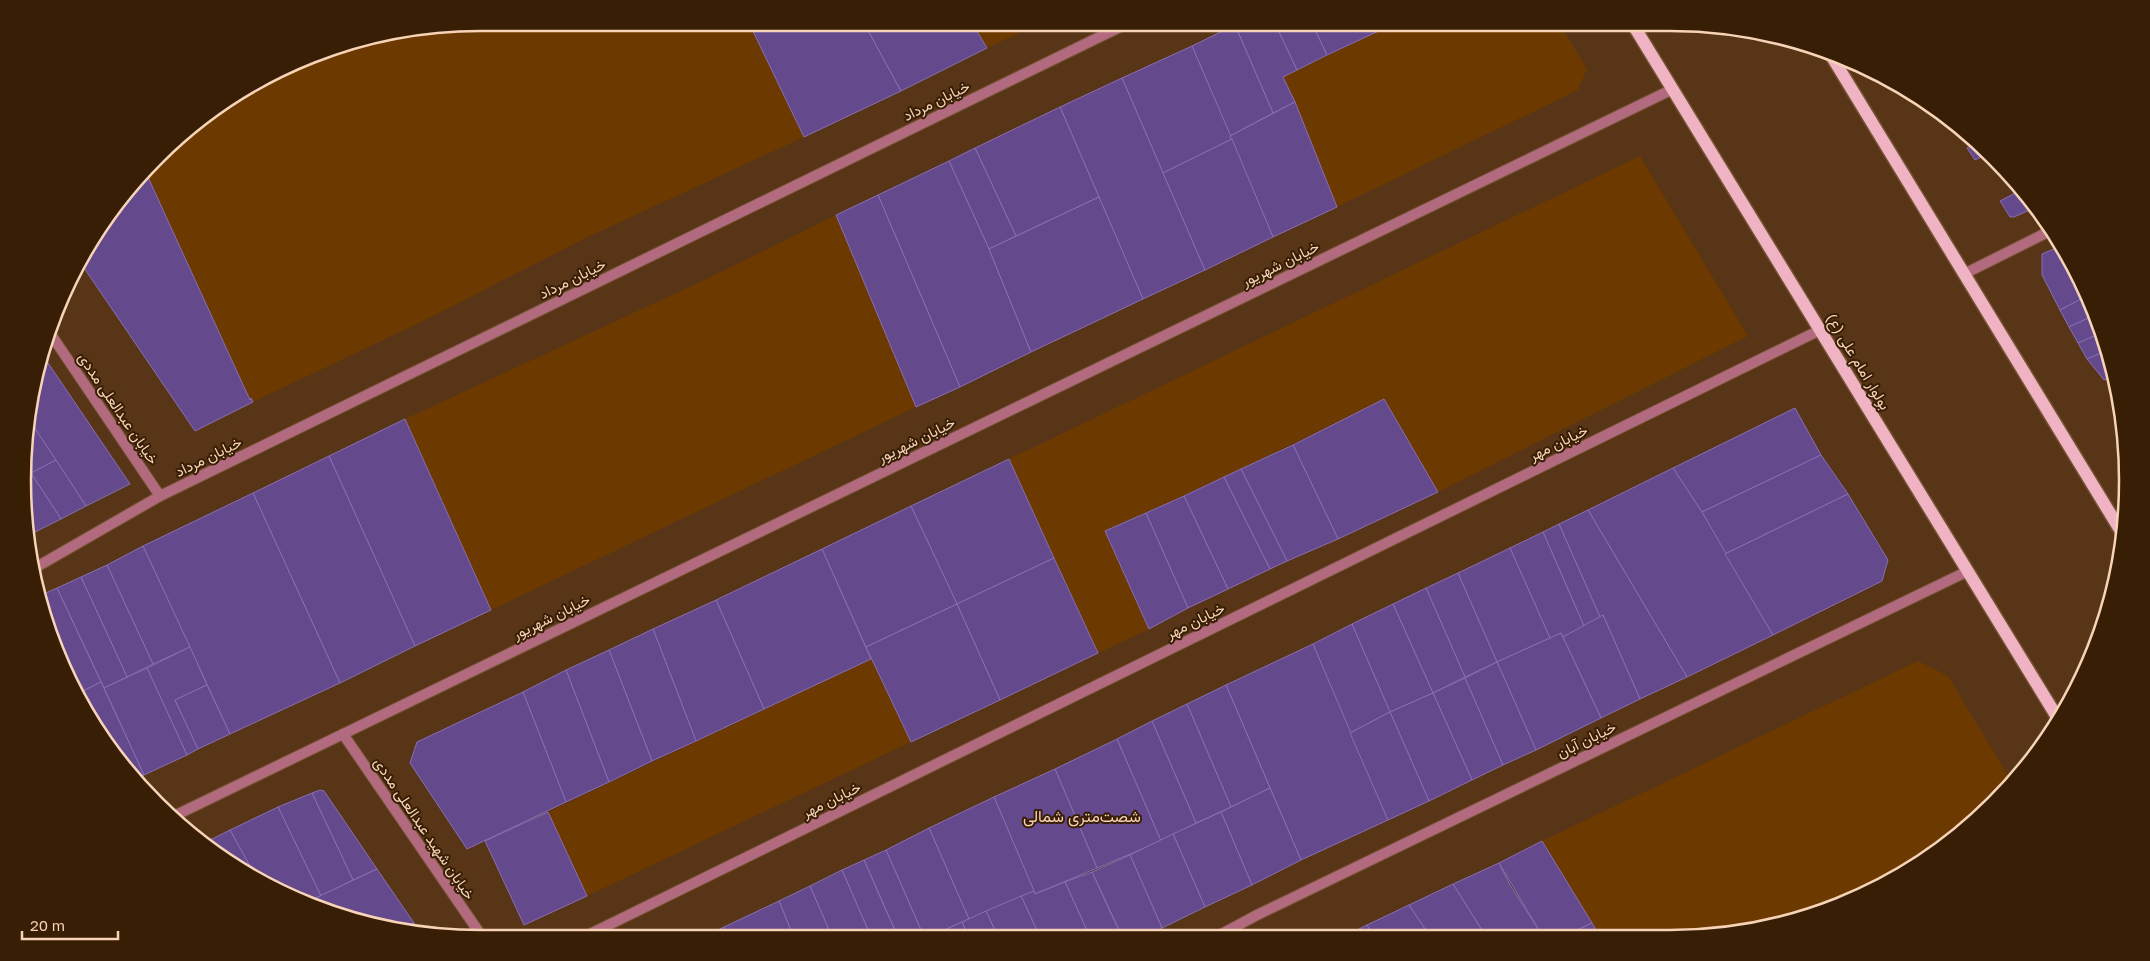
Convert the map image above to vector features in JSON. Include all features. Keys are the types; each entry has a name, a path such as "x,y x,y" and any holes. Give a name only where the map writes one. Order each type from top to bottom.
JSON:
{"main road":[{"name":"بولوار امام علی (ع)","path":"1638,31 2054,712"},
{"path":"1834,63 2117,523"}],"street":[{"name":"خیابان مرداد","path":"40,565 160,496 1110,31"},
{"name":"خیابان شهریور","path":"179,813 1673,89"},
{"path":"1964,274 2045,234"},
{"name":"خیابان مهر","path":"598,930 1820,330"},
{"name":"خیابان عبدالعلی مددی","path":"54,339 160,496"},
{"name":"خیابان آبان","path":"1229,930 1968,571"},
{"name":"خیابان شهید عبدالعلی مددی","path":"343,734 477,930"}],"shaded area":[{"path":"480,31 753,31 804,137 590,236 421,322 253,402 252,399 250,400 148,178 184,143 207,124 256,91 309,65 364,47 422,35"},
{"path":"977,31 1023,31 987,48"},
{"path":"1379,31 1564,31 1587,69 1578,90 1337,207 1283,77"},
{"path":"1640,156 1748,336 1438,492 1384,399 1241,469 1105,531 1149,629 1098,653 1009,459"},
{"path":"836,215 916,407 491,610 405,419 717,274"},
{"path":"871,659 911,742 587,896 548,812"},
{"path":"1918,661 1948,676 2008,776 1966,818 1943,837 1894,870 1841,896 1814,906 1757,921 1728,926 1670,930 1596,930 1542,841"}],"building":[{"path":"753,31 868,31 901,91 804,137"},
{"path":"868,31 977,31 987,48 901,91"},
{"path":"1223,31 1238,31 1273,113 1230,136 1192,46"},
{"path":"1238,31 1279,31 1297,70 1283,77 1295,102 1273,113"},
{"path":"1279,31 1316,31 1327,55 1297,70"},
{"path":"1316,31 1379,31 1327,55"},
{"path":"1192,46 1232,139 1163,173 1122,78"},
{"path":"1122,78 1205,270 1143,299 1060,107"},
{"path":"1295,102 1337,207 1273,237 1230,136"},
{"path":"1060,107 1099,197 1016,236 975,148"},
{"path":"1232,139 1273,237 1205,270 1163,173"},
{"path":"1970,147 1981,157 1975,160 1967,148"},
{"path":"975,148 1016,236 989,249 949,161"},
{"path":"949,161 989,249 1031,352 960,387 878,195"},
{"path":"148,178 250,400 251,398 253,402 195,431 85,269 107,231"},
{"path":"2015,193 2029,211 2010,217 2000,201"},
{"path":"878,195 960,387 916,407 836,215"},
{"path":"1099,197 1143,299 1031,352 989,249"},
{"path":"2054,249 2081,300 2060,310 2042,275 2042,254"},
{"path":"2080,299 2088,318 2069,327 2060,310"},
{"path":"2088,318 2095,336 2078,343 2069,327"},
{"path":"2095,336 2100,354 2087,359 2078,343"},
{"path":"2100,354 2107,379 2104,380 2087,359"},
{"path":"48,362 130,484 86,506 34,428"},
{"path":"1384,399 1438,492 1338,539 1293,445"},
{"path":"1795,408 1821,455 1702,512 1673,468"},
{"path":"405,419 491,610 415,646 329,456"},
{"path":"34,428 56,460 31,474"},
{"path":"1293,445 1338,539 1287,561 1241,469"},
{"path":"1821,455 1848,494 1725,554 1702,512"},
{"path":"329,456 415,646 340,683 253,493"},
{"path":"1009,459 1054,558 957,604 911,506"},
{"path":"56,460 86,506 61,519 31,473"},
{"path":"1673,468 1702,512 1773,635 1687,677 1588,510"},
{"path":"1241,469 1287,561 1270,569 1224,477"},
{"path":"31,473 61,519 34,532"},
{"path":"1224,477 1270,569 1228,589 1184,496"},
{"path":"253,493 340,683 230,734 143,546"},
{"path":"1848,494 1888,560 1882,581 1773,635 1725,554"},
{"path":"1184,496 1228,589 1188,608 1146,513"},
{"path":"911,506 957,604 866,647 822,549"},
{"path":"1588,510 1687,677 1640,699 1603,615 1600,617 1559,524"},
{"path":"1146,513 1188,608 1149,629 1105,531"},
{"path":"1559,524 1600,617 1584,626 1543,532"},
{"path":"1543,532 1584,626 1563,637 1561,633 1550,638 1510,548"},
{"path":"143,546 190,647 153,664 107,565"},
{"path":"1510,548 1550,638 1497,662 1458,573"},
{"path":"822,549 871,659 764,709 716,600"},
{"path":"1054,558 1098,653 1000,700 957,604"},
{"path":"107,565 153,664 127,677 81,577"},
{"path":"1458,573 1497,662 1465,677 1426,588"},
{"path":"81,577 127,677 104,688 57,588"},
{"path":"57,588 101,682 84,691 65,652 46,593"},
{"path":"1426,588 1465,677 1433,693 1393,604"},
{"path":"716,600 764,709 696,741 653,629"},
{"path":"957,604 1000,700 911,742 866,647"},
{"path":"1393,604 1433,693 1390,712 1352,624"},
{"path":"1603,615 1640,699 1601,718 1563,637"},
{"path":"1352,624 1390,712 1350,733 1313,644"},
{"path":"653,629 696,741 652,761 609,650"},
{"path":"1561,633 1601,718 1536,750 1497,662"},
{"path":"1313,644 1388,820 1301,860 1226,685"},
{"path":"190,647 207,685 175,700 198,749 187,755 147,668"},
{"path":"609,650 652,761 609,782 566,670"},
{"path":"1497,662 1536,750 1503,765 1465,678"},
{"path":"147,668 187,755 144,775 104,688"},
{"path":"566,670 609,782 566,802 523,692"},
{"path":"1465,678 1503,765 1472,780 1433,693"},
{"path":"101,682 144,775 142,776 124,754 91,705 84,691"},
{"path":"207,685 230,734 198,749 175,700"},
{"path":"1226,685 1270,788 1231,807 1187,704"},
{"path":"523,692 566,802 467,849 410,763 417,742"},
{"path":"1433,693 1472,780 1429,801 1390,712"},
{"path":"1187,704 1231,807 1196,823 1152,721"},
{"path":"1390,712 1429,801 1388,820 1350,733"},
{"path":"1152,721 1196,823 1161,841 1117,739"},
{"path":"1117,739 1161,841 1097,868 1055,769"},
{"path":"1055,769 1097,868 1035,894 994,797"},
{"path":"1270,788 1301,860 1252,885 1221,812"},
{"path":"320,790 324,791 377,869 353,880 312,793"},
{"path":"312,793 353,880 321,896 278,807"},
{"path":"994,797 1034,891 969,919 929,828"},
{"path":"278,807 321,896 315,898 309,896 250,866 230,830"},
{"path":"548,812 587,896 524,925 485,841"},
{"path":"1221,812 1252,885 1205,907 1173,834"},
{"path":"929,828 969,919 945,930 921,930 886,850"},
{"path":"230,830 250,866 231,854 211,840"},
{"path":"1173,834 1205,907 1162,928 1130,855"},
{"path":"1542,841 1592,923 1577,930 1539,930 1499,863"},
{"path":"886,850 921,930 895,930 864,860"},
{"path":"1130,855 1162,928 1158,930 1119,930 1092,872"},
{"path":"864,860 895,930 868,930 842,870"},
{"path":"1499,863 1510,885 1539,930 1482,930 1453,884"},
{"path":"377,869 414,923 393,921 364,914 315,898"},
{"path":"842,870 868,930 829,930 810,886"},
{"path":"1092,872 1119,930 1087,930 1065,882"},
{"path":"1065,882 1087,930 1037,930 1021,896 1034,891 1035,894"},
{"path":"1453,884 1482,930 1426,930 1409,905"},
{"path":"810,886 829,930 791,930 779,901"},
{"path":"1021,896 1037,930 995,930 986,911"},
{"path":"779,901 791,930 725,930 724,927"},
{"path":"1409,905 1426,930 1370,930 1367,925"},
{"path":"986,911 995,930 966,930 962,922"},
{"path":"962,922 966,930 944,930"},
{"path":"1592,923 1596,930 1577,930"},
{"path":"1367,925 1370,930 1357,930"}],"district":[{"name":"شصت‌متری شمالی","path":"1082,816"}]}
